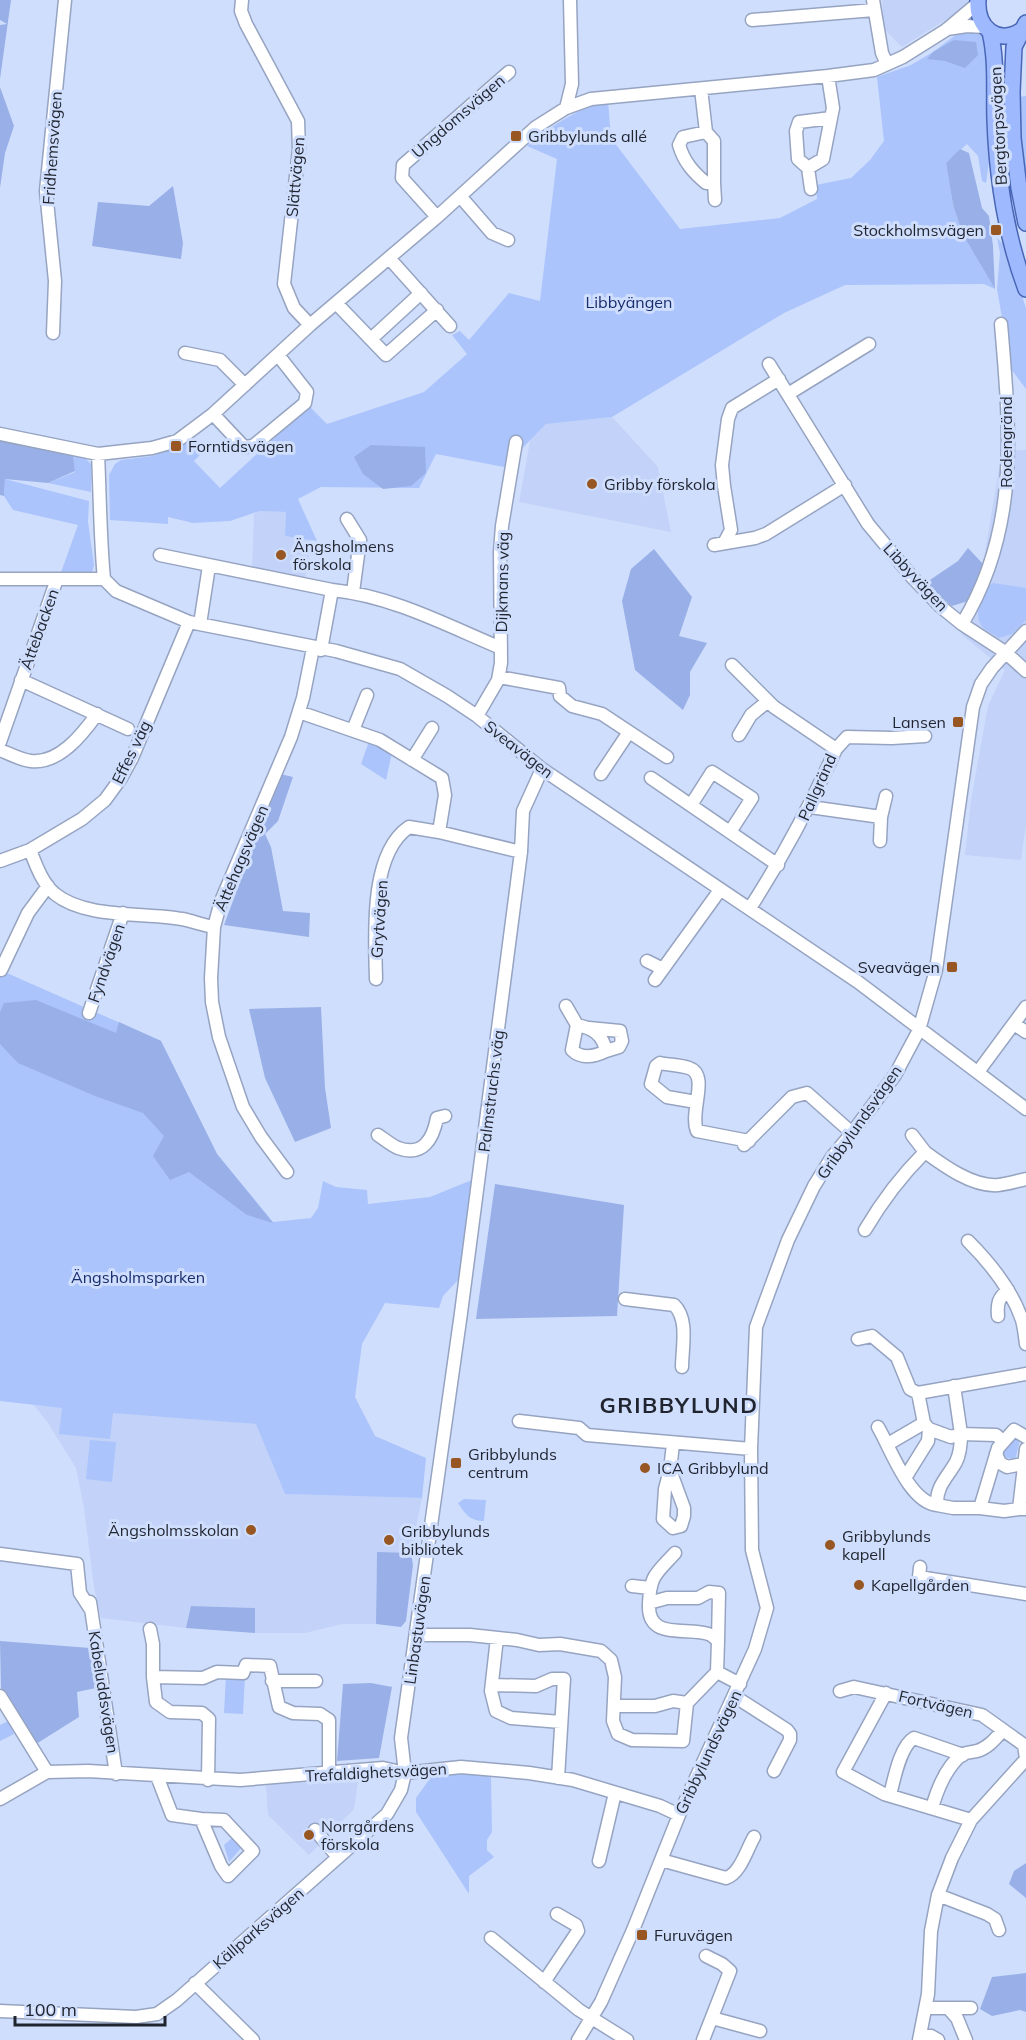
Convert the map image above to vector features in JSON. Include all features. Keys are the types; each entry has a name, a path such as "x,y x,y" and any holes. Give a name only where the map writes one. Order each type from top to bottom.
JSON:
{"main road":[{"name":"Bergtorpsvägen","path":"977,2 979,14 988,29 994,48 998,169 1006,216 1026,289"},
{"name":"Bergtorpsvägen","path":"1024,27 1014,47 1012,92 1013,138 1026,223"},
{"path":"988,29 1001,36 1012,37 1024,27"}],"street":[{"name":"Fridhemsvägen","path":"53,333 55,281 46,191 65,0"},
{"name":"Slättvägen","path":"242,0 241,11 246,24 298,121 299,149 284,284 294,308 310,324"},
{"path":"566,108 572,84 570,0"},
{"path":"0,434 98,454 152,448 177,441 213,414 310,324 437,217 536,127 566,108 591,99 828,76 874,69 903,57 946,30 977,2"},
{"path":"752,20 873,5 882,53 887,64"},
{"path":"946,30 967,26 988,29"},
{"name":"Ungdomsvägen","path":"437,217 402,178 403,165 509,72"},
{"path":"808,168 823,159 832,108 828,76"},
{"path":"701,89 706,132 714,141 715,200"},
{"path":"811,189 808,168 798,159 796,131 799,122 831,118"},
{"path":"706,132 683,137 679,145 683,158 695,174 706,183 714,183"},
{"path":"460,196 492,233 508,240"},
{"path":"389,258 450,326"},
{"path":"371,339 421,293"},
{"path":"336,303 386,355 437,310"},
{"name":"Rodengränd","path":"962,624 976,600 991,563 1008,474 1008,406 1001,324"},
{"path":"788,394 869,344"},
{"path":"185,353 220,360 245,385"},
{"path":"213,414 244,447 253,446 305,403 307,392 278,355"},
{"name":"Libbyvägen","path":"770,364 868,524 912,577 941,607 962,624 1005,652 1026,671"},
{"path":"778,379 732,408 728,419 722,465 732,530 719,544 766,534 845,485"},
{"name":"Dijkmans väg","path":"477,716 491,695 499,677 501,663 500,552 516,442"},
{"path":"0,579 104,579 100,541 98,454"},
{"path":"347,519 360,540 353,592"},
{"path":"160,555 332,590 353,592 409,608 501,648"},
{"path":"194,623 209,566"},
{"name":"Ättebacken","path":"0,742 57,579"},
{"name":"Sveavägen","path":"104,579 116,591 194,623 336,651 400,669 447,696 477,716 542,769 858,982 1026,1109"},
{"path":"317,649 332,590"},
{"name":"Effes väg","path":"0,861 30,850 82,819 105,800 132,758 194,623"},
{"name":"Gribbylundsvägen","path":"578,2040 601,2002 633,1930 679,1815 755,1649 767,1608 752,1550 751,1449 756,1327 788,1240 814,1186 832,1157 895,1075 919,1030 936,970 973,707 981,684 1005,652 1026,631"},
{"name":"Ättehagsvägen","path":"287,1172 261,1137 243,1107 219,1037 212,1002 213,927 221,901 271,788 299,712 317,649"},
{"name":"Pallgränd","path":"732,665 768,701 836,749 810,807 778,865 750,908"},
{"path":"499,677 559,688 560,696 572,706 602,714 667,758"},
{"name":"Ättebacken","path":"21,680 128,729"},
{"path":"353,730 367,695"},
{"path":"740,735 751,715 768,701"},
{"path":"299,712 380,740 442,778 445,795 439,832"},
{"path":"0,750 28,761 43,762 62,752 87,729 97,714"},
{"path":"411,760 432,728"},
{"path":"600,774 629,732"},
{"path":"836,749 847,736 892,738 926,736"},
{"name":"Palmstruchs väg","path":"446,1416 462,1313 521,852 523,811 542,769"},
{"path":"691,805 712,772 752,798 730,832"},
{"path":"651,778 778,865"},
{"path":"880,842 881,817 886,796"},
{"path":"810,807 881,817"},
{"name":"Grytvägen","path":"376,979 375,933 378,894 387,852 399,833 408,827 439,832 521,852"},
{"name":"Fyndvägen","path":"30,850 42,878 53,892 66,902 86,909 182,919 213,927"},
{"path":"2,970 28,913 48,886"},
{"path":"655,980 720,890"},
{"name":"Fyndvägen","path":"89,1013 123,913"},
{"path":"647,961 663,969"},
{"path":"566,1006 583,1026 596,1031 604,1042 606,1051"},
{"path":"978,1072 1026,1007"},
{"path":"1014,1024 1026,1032"},
{"path":"583,1026 620,1031 622,1041 618,1047 595,1056 577,1054 572,1050 583,1026"},
{"path":"696,1102 694,1123 697,1131 746,1143 792,1097 807,1093 852,1133"},
{"path":"378,1135 397,1148 411,1150 424,1147 434,1135 437,1118 445,1116"},
{"path":"912,1136 926,1152 948,1169 967,1179 996,1186 1026,1179"},
{"path":"864,1230 890,1191 926,1152"},
{"path":"968,1241 982,1255 1008,1290 1022,1320 1026,1344"},
{"path":"998,1317 997,1304 1008,1290"},
{"path":"625,1299 674,1305 678,1309 683,1318 682,1367"},
{"path":"858,1339 872,1336 897,1357 910,1389 918,1393 1026,1374"},
{"path":"937,1505 936,1493 957,1461 960,1448 961,1434 954,1386"},
{"path":"905,1478 928,1441 918,1393"},
{"name":"Linbastuvägen","path":"405,1773 401,1738 446,1416"},
{"path":"519,1421 579,1428 587,1436 751,1449"},
{"path":"888,1444 926,1426 951,1437 961,1434 996,1435 1003,1441"},
{"path":"878,1427 905,1478 923,1499 929,1504 953,1508 1004,1511 1023,1509 1023,1464 1026,1449"},
{"path":"980,1508 996,1454 1003,1441 1014,1430 1026,1437"},
{"path":"670,1470 673,1444"},
{"path":"996,1454 1000,1463 1007,1467 1023,1464"},
{"path":"675,1553 651,1578 648,1612 655,1625 670,1630 710,1635 718,1641"},
{"name":"Kabeluddsvägen","path":"0,1554 77,1564 80,1593 91,1606 116,1774"},
{"path":"920,1567 919,1577 1026,1594"},
{"path":"632,1586 650,1588"},
{"path":"416,1635 470,1635 540,1645 560,1644 602,1651 611,1660 615,1677 613,1721 618,1734 632,1740 682,1741 687,1703 717,1672 719,1593 709,1592 698,1598 667,1598 649,1603"},
{"path":"150,1629 156,1702 170,1712 202,1713 209,1719 208,1779"},
{"path":"496,1638 491,1691 496,1711 511,1718 561,1722"},
{"path":"153,1677 203,1678 218,1672 243,1673 246,1665 270,1666 279,1707 293,1713 320,1714 329,1720 329,1773"},
{"path":"717,1672 790,1734 790,1740 774,1770"},
{"path":"492,1684 536,1686 552,1679 564,1679 558,1778"},
{"path":"272,1680 316,1681"},
{"path":"840,1691 854,1684"},
{"path":"852,1700 854,1684"},
{"name":"Fortvägen","path":"854,1684 982,1715 1024,1745 1026,1759 971,1820 952,1858 938,1895 931,1931 928,1994 920,2037"},
{"name":"Fortvägen","path":"886,1693 843,1772 890,1795 971,1820"},
{"path":"0,1696 47,1772"},
{"path":"614,1706 655,1706 673,1701 687,1703"},
{"path":"890,1795 904,1750 914,1738 963,1755 979,1751 1003,1730"},
{"path":"932,1808 943,1780 963,1755"},
{"name":"Trefaldighetsvägen","path":"0,1799 47,1772 88,1771 240,1780 383,1768 405,1773 461,1767 530,1773 558,1778 660,1806 679,1815"},
{"name":"Källparksvägen","path":"0,2011 124,2017 157,2014 177,2001 387,1814 400,1790 405,1773"},
{"path":"157,1776 172,1815 224,1820 253,1851 228,1876 221,1866 201,1819"},
{"path":"599,1861 615,1793"},
{"path":"315,1830 338,1857"},
{"path":"661,1860 726,1878 732,1877 754,1837"},
{"path":"938,1895 987,1914 995,1919 999,1930"},
{"path":"544,1982 578,1930 576,1925 557,1914"},
{"path":"491,1938 591,2018 627,2040"},
{"path":"704,2040 730,1971 706,1956"},
{"path":"195,1983 253,2040"},
{"path":"926,2008 971,2008"},
{"path":"948,2008 957,2018 966,2040"},
{"path":"712,2018 760,2031"},
{"path":"920,2037 931,2036 938,2040"}],"shaded area":[{"path":"0,0 11,0 0,79 0,25 7,24 0,20"},
{"path":"882,0 969,0 966,7 902,47 884,29"},
{"path":"954,40 976,42 978,55 965,68 945,61 927,59 933,52"},
{"path":"0,87 14,126 5,153 0,188"},
{"path":"960,149 969,153 982,208 989,216 995,289 963,235 953,205 946,163"},
{"path":"173,186 183,243 181,259 92,246 98,202 149,206"},
{"name":"Gribby förskola","path":"612,417 658,467 671,532 519,502 530,441 546,424"},
{"path":"0,439 73,456 75,471 48,483 5,479 4,496 0,495"},
{"path":"371,445 425,447 426,473 411,486 383,489 363,474 354,457"},
{"path":"1026,450 1026,824 1021,860 965,855 971,800 988,706 1005,670 961,634 983,564 1002,451"},
{"name":"Ängsholmens förskola","path":"260,511 286,512 285,536 312,540 305,578 252,570 254,514"},
{"path":"968,548 983,564 968,601 952,606 924,584 958,561"},
{"path":"654,549 692,597 679,636 707,643 690,672 690,695 683,710 635,670 622,601 631,569"},
{"path":"280,774 293,777 278,821 265,834 271,847 283,911 310,913 309,937 224,925"},
{"path":"36,1000 116,1033 119,1022 161,1041 217,1154 273,1223 247,1215 189,1172 170,1180 153,1156 164,1136 143,1113 95,1096 18,1063 0,1044 0,1012 4,1003"},
{"path":"321,1007 325,1088 331,1128 295,1142 265,1078 249,1009"},
{"path":"495,1184 624,1205 617,1316 476,1319"},
{"name":"Ängsholmsskolan","path":"34,1405 257,1424 285,1494 422,1498 411,1553 377,1553 376,1624 342,1624 305,1633 255,1633 254,1608 192,1606 186,1628 101,1618 94,1587 84,1508 76,1468"},
{"path":"377,1552 411,1553 413,1565 406,1621 401,1627 376,1624"},
{"path":"191,1606 255,1608 255,1633 186,1628"},
{"path":"0,1641 90,1648 96,1688 77,1692 79,1717 36,1744 1,1688"},
{"path":"371,1683 392,1687 379,1758 337,1761 343,1684"},
{"name":"Norrgårdens förskola","path":"358,1782 354,1809 309,1855 268,1815 266,1783"},
{"path":"1026,1863 1026,1898 1009,1884 1014,1871"},
{"path":"1026,1973 1026,2012 1020,2010 992,2016 980,2009 992,1977"}],"green space":[{"name":"Libbyängen","path":"974,31 980,33 985,39 987,53 987,127 990,155 986,183 982,181 978,156 967,144 946,163 953,205 963,235 995,289 984,284 845,285 784,313 612,417 546,424 504,467 436,454 419,488 321,487 298,499 317,541 285,536 286,512 260,511 230,521 193,523 168,517 168,524 110,520 109,475 115,464 121,460 153,456 191,442 201,454 194,461 220,488 309,406 327,424 424,392 467,354 452,335 460,331 469,340 509,293 540,301 557,159 527,146 565,119 586,108 608,101 611,138 680,229 780,218 817,199 816,185 851,178 870,160 884,141 877,77 911,65 957,34"},
{"path":"1026,96 1026,196 1017,118 1018,97"},
{"path":"997,238 1005,246 1026,308 1026,389 1011,369 997,289 1000,253"},
{"path":"0,437 84,457 91,464 91,492 48,483 75,472 73,456"},
{"path":"5,479 89,501 88,522 94,565 92,572 60,575 78,525 13,510 4,496"},
{"path":"993,583 1026,588 1026,620 1012,634 999,638 983,628 978,618 981,601 986,590"},
{"path":"369,741 392,753 386,780 361,764"},
{"name":"Ängsholmsparken","path":"0,970 161,1041 217,1154 273,1222 311,1218 318,1208 323,1181 336,1187 367,1190 368,1204 430,1197 472,1180 459,1279 443,1296 439,1308 385,1303 362,1344 355,1397 375,1436 426,1458 422,1498 285,1494 256,1424 113,1413 110,1439 59,1434 62,1408 0,1401"},
{"path":"1013,1433 1021,1436 1015,1460 1001,1456"},
{"path":"90,1440 116,1442 112,1482 86,1479"},
{"path":"464,1499 486,1500 484,1521 475,1520 466,1514 458,1503"},
{"path":"226,1675 245,1676 243,1714 224,1713"},
{"path":"8,1721 14,1734 0,1741 0,1725"},
{"path":"489,1773 491,1778 492,1832 487,1840 487,1850 494,1857 469,1876 469,1894 416,1812 416,1798 431,1777"},
{"path":"233,1837 242,1847 229,1862 224,1845"}],"place":[{"name":"Gribbylunds allé","path":"516,136"},
{"name":"Stockholmsvägen","path":"996,230"},
{"name":"Forntidsvägen","path":"176,446"},
{"name":"Gribby förskola","path":"592,484"},
{"name":"Ängsholmens förskola","path":"281,555"},
{"name":"Lansen","path":"958,722"},
{"name":"Sveavägen","path":"952,967"},
{"name":"Gribbylunds centrum","path":"456,1463"},
{"name":"ICA Gribbylund","path":"645,1468"},
{"name":"Ängsholmsskolan","path":"251,1530"},
{"name":"Gribbylunds bibliotek","path":"389,1540"},
{"name":"Gribbylunds kapell","path":"830,1545"},
{"name":"Kapellgården","path":"859,1585"},
{"name":"Norrgårdens förskola","path":"309,1835"},
{"name":"Furuvägen","path":"642,1935"}],"district":[{"name":"GRIBBYLUND","path":"679,1405"}]}
